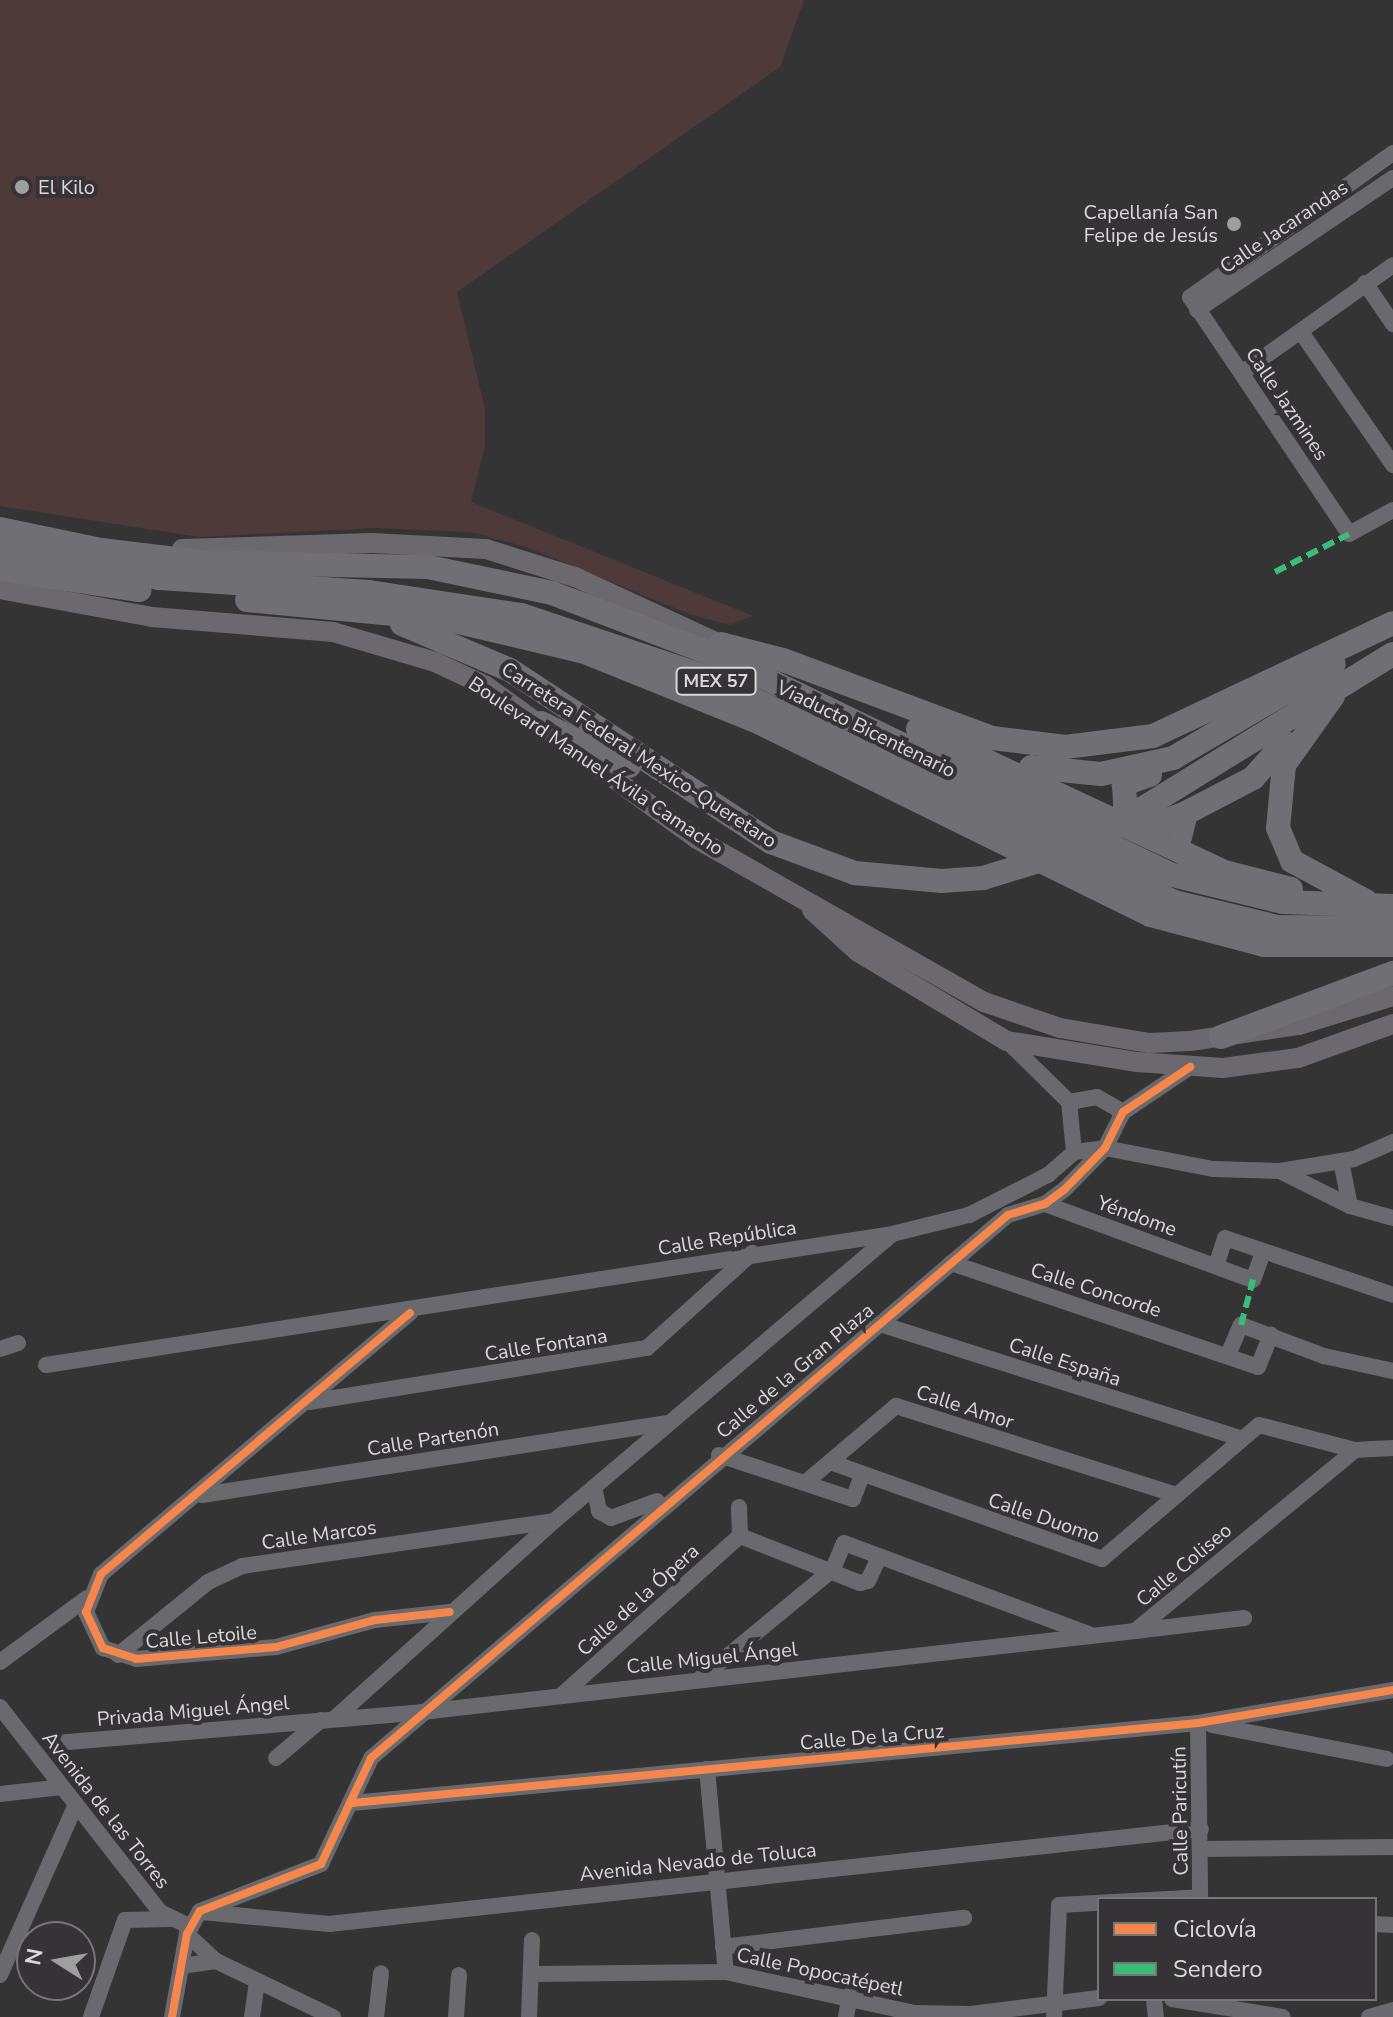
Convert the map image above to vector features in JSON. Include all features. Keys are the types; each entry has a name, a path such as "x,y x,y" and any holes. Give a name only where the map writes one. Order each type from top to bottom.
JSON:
{"highway":[{"name":"Viaducto Bicentenario","path":"0,529 141,556 428,567 514,583 692,645 1169,874 1283,902 1393,906"},
{"name":"MEX 57","path":"0,549 160,578 383,594 521,615 709,678 1174,902 1277,927 1393,928"},
{"path":"0,571 219,571 291,562"},
{"name":"MEX 57","path":"0,571 135,590 358,609 516,632 666,680 1150,915 1264,945 1393,945"},
{"name":"Carretera Federal Mexico-Queretaro","path":"358,609 448,640 510,670 771,842 855,873 900,879 983,878 1077,849 1337,692 1393,654"},
{"path":"721,644 783,660 992,738 1065,747 1153,736 1393,625"},
{"path":"986,756 1079,775 1173,758 1393,625"},
{"path":"692,645 799,674 1083,801 1142,840 1335,901"},
{"path":"1225,729 1182,763 1121,789 1125,805 1153,821 1171,822 1253,778 1307,715 1337,692"},
{"path":"1337,692 1284,765 1278,828 1292,861 1366,901"},
{"path":"541,723 771,842"},
{"path":"1180,837 1186,813"},
{"path":"1142,840 1180,837 1227,869"},
{"path":"1221,1037 1393,973"}],"main road":[{"path":"0,520 132,546 201,550 372,543 486,549 575,577 1142,840 1216,884 1335,901 1393,899"},
{"name":"Boulevard Manuel Ávila Camacho","path":"0,589 152,617 333,632 379,642 486,686 697,839 984,1002 1060,1028 1150,1043 1221,1037 1299,1025 1393,996"},
{"path":"804,901 828,931 854,950 1007,1041 1190,1067 1298,1058 1393,1024"}],"street":[{"name":"Calle Jacarandas","path":"1194,304 1393,153"},
{"path":"1372,167 1390,186"},
{"name":"Calle Jacarandas","path":"1194,304 1390,186"},
{"path":"1243,372 1393,265"},
{"path":"1365,283 1393,324"},
{"name":"Calle Jazmines","path":"1194,304 1243,372 1349,534 1393,510"},
{"path":"1301,332 1393,465"},
{"path":"1007,1041 1069,1102 1074,1152 1105,1148 1213,1169 1280,1171 1341,1161 1393,1142"},
{"name":"Calle de la Gran Plaza","path":"192,1922 321,1864 371,1758 673,1494 1008,1215 1045,1204 1105,1148 1123,1112 1190,1067"},
{"path":"1069,1102 1097,1097 1123,1112"},
{"name":"Calle República","path":"46,1365 410,1313 754,1252 892,1234 969,1215 1048,1175 1074,1152"},
{"path":"1341,1161 1350,1206"},
{"path":"1280,1171 1350,1206 1393,1218"},
{"name":"Yéndome","path":"1045,1204 1216,1266"},
{"name":"Calle de la Gran Plaza","path":"276,1758 327,1720 554,1521 892,1234"},
{"path":"1263,1252 1253,1280 1216,1266 1225,1238 1393,1295"},
{"name":"Calle Fontana","path":"308,1403 647,1348 754,1252"},
{"name":"Calle Concorde","path":"951,1263 1228,1355"},
{"path":"0,1662 87,1598 101,1574 201,1495 410,1313"},
{"name":"Calle España","path":"877,1323 1240,1438"},
{"path":"1271,1335 1258,1367 1228,1355 1241,1325 1271,1335 1339,1361 1393,1371"},
{"path":"0,1349 18,1343"},
{"name":"Calle Amor","path":"806,1482 896,1406 1176,1495"},
{"name":"Calle Partenón","path":"201,1495 671,1423"},
{"name":"Calle Duomo","path":"830,1462 1102,1559 1240,1438 1265,1423 1355,1450"},
{"path":"1355,1450 1393,1448"},
{"name":"Calle Coliseo","path":"833,1569 844,1543 878,1560 1094,1635 1135,1631 1355,1450"},
{"path":"719,1455 853,1499 862,1475"},
{"path":"594,1487 599,1511 611,1518 673,1494"},
{"path":"739,1507 740,1536 865,1583 878,1560"},
{"name":"Calle Marcos","path":"118,1655 208,1582 242,1566 554,1521"},
{"name":"Calle de la Ópera","path":"563,1694 740,1536"},
{"path":"700,1679 833,1569"},
{"name":"Calle Letoile","path":"87,1598 94,1638 118,1655 276,1647 375,1620 450,1612"},
{"path":"1135,1631 1244,1618"},
{"name":"Calle Miguel Ángel","path":"327,1720 422,1712 1094,1635"},
{"name":"Calle De la Cruz","path":"352,1803 1198,1723 1393,1690"},
{"name":"Avenida de las Torres","path":"0,1707 170,1919 192,1922 216,1961 257,1982 298,2009 333,2017"},
{"name":"Privada Miguel Ángel","path":"56,1743 327,1720"},
{"path":"1198,1723 1387,1759"},
{"name":"Calle Paricutín","path":"1198,1723 1200,1897"},
{"path":"707,1769 726,1972"},
{"path":"0,1794 62,1787"},
{"path":"0,1975 76,1804"},
{"name":"Avenida Nevado de Toluca","path":"192,1922 329,1924 1201,1829"},
{"path":"1201,1849 1393,1847"},
{"path":"1054,2010 1059,1905 1097,1900"},
{"path":"723,1947 964,1918"},
{"path":"91,2017 125,1920 170,1919"},
{"path":"172,2017 192,1922"},
{"path":"529,2017 532,1940"},
{"path":"181,1966 216,1961"},
{"name":"Calle Popocatépetl","path":"531,1974 726,1972 850,1995 914,2015 971,2016 1054,2010 1097,1999"},
{"path":"376,2017 381,1973"},
{"path":"456,2017 459,1975"},
{"path":"253,2017 257,1982"},
{"path":"846,2017 850,1995"},
{"path":"1200,2001 1283,2017"},
{"path":"1369,2017 1393,2010"}],"shaded area":[{"path":"0,0 804,0 780,67 457,292 485,409 485,446 471,502 753,616 729,625 689,614 529,548 472,532 374,528 199,537 0,506"}],"marked path":[{"path":"1275,572 1349,534"},
{"path":"1241,1325 1253,1280"}],"cycle path":[{"path":"172,2017 187,1934 200,1911 321,1864 371,1758 1008,1215 1045,1204 1065,1189 1105,1148 1123,1112 1190,1067"},
{"path":"410,1313 101,1574 86,1612 103,1648 136,1659 276,1647 375,1620 450,1612"},
{"path":"352,1803 1198,1723 1393,1690"}],"place":[{"name":"El Kilo","path":"22,187"},
{"name":"Capellanía San Felipe de Jesús","path":"1234,224"}]}
